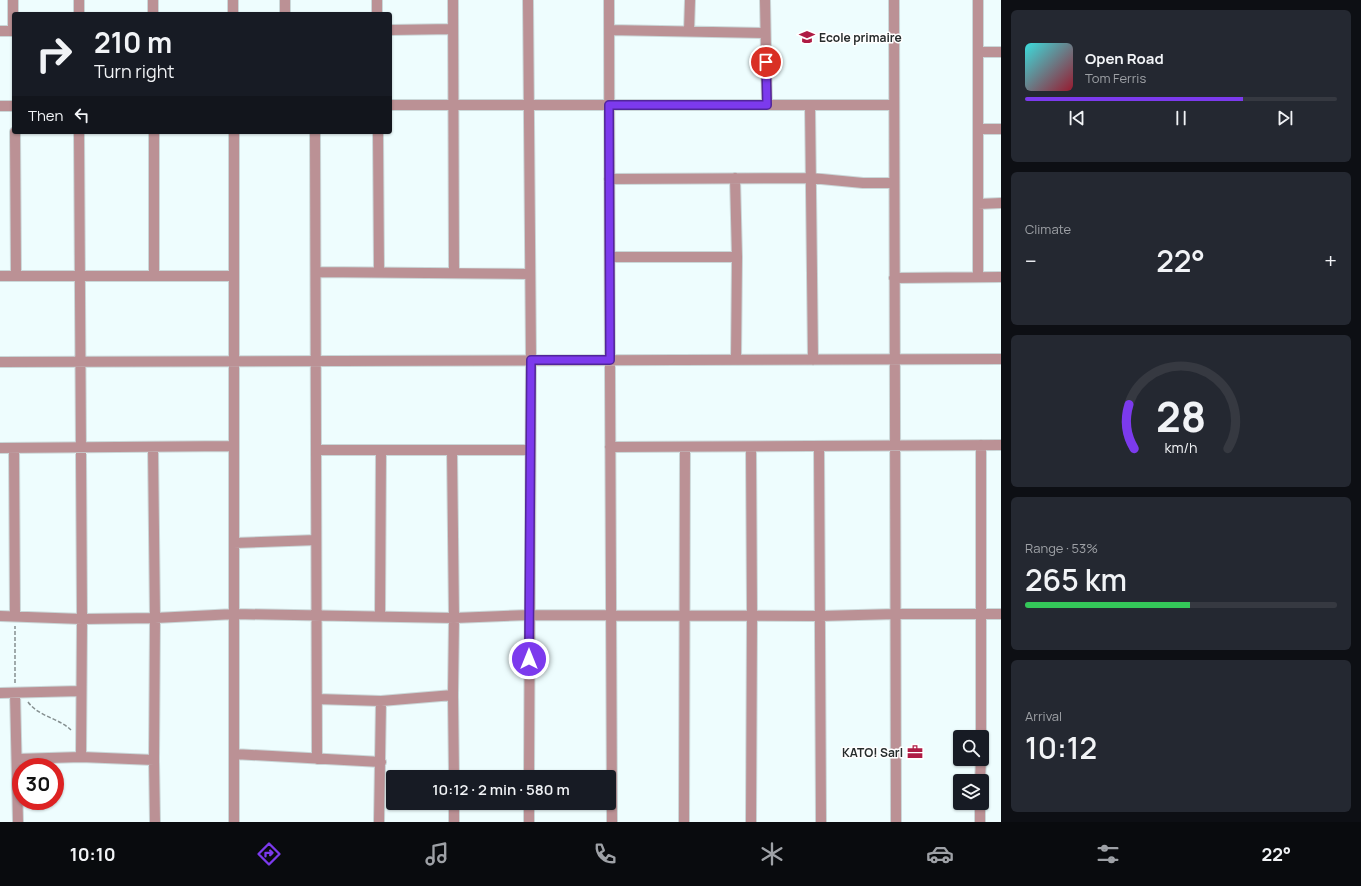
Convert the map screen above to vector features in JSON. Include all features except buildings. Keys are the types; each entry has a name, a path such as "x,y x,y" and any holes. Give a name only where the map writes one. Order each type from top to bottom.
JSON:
{"street":[{"path":"13,0 13,12"},
{"path":"79,0 79,12"},
{"path":"153,0 153,12"},
{"path":"233,0 233,12"},
{"path":"285,0 285,12"},
{"path":"377,0 377,12"},
{"path":"452,0 454,273"},
{"path":"528,0 531,360 529,770"},
{"path":"608,0 610,257 609,615 612,822"},
{"path":"690,0 690,31"},
{"path":"765,0 767,105"},
{"path":"894,0 896,822"},
{"path":"978,0 978,277"},
{"path":"392,30 453,29"},
{"path":"609,30 765,33"},
{"path":"0,31 12,31"},
{"path":"978,52 1001,52"},
{"path":"810,105 812,360"},
{"path":"392,106 894,105"},
{"path":"0,106 12,106"},
{"path":"978,130 1001,129"},
{"path":"15,134 16,276"},
{"path":"79,134 82,619 81,757"},
{"path":"154,134 154,276"},
{"path":"234,134 234,822"},
{"path":"315,134 317,759"},
{"path":"378,134 379,272"},
{"path":"735,178 737,258 736,360"},
{"path":"609,179 811,178 863,183 894,183"},
{"path":"978,204 1001,203"},
{"path":"610,257 737,258"},
{"path":"316,272 530,274"},
{"path":"0,276 234,276"},
{"path":"894,278 1001,277"},
{"path":"0,362 1001,359"},
{"path":"980,730 981,445"},
{"path":"610,448 1001,445"},
{"path":"0,448 234,446"},
{"path":"819,446 821,822"},
{"path":"153,447 155,822"},
{"path":"684,822 685,447"},
{"path":"751,447 751,822"},
{"path":"14,448 15,616"},
{"path":"316,450 530,450"},
{"path":"380,450 380,617"},
{"path":"452,450 454,770"},
{"path":"234,544 316,540"},
{"path":"0,616 82,619 155,618 235,614 454,618 529,615 820,616 1001,614"},
{"path":"0,693 81,691"},
{"path":"16,693 16,758"},
{"path":"317,699 381,701 453,695"},
{"path":"379,822 381,701"},
{"path":"234,754 381,762"},
{"path":"48,758 81,757 154,760"},
{"path":"18,810 18,822"},
{"path":"454,810 454,822"},
{"path":"529,810 529,822"},
{"path":"980,810 980,822"}],"path":[{"path":"15,616 16,693 40,713 64,724 73,733"}],"place":[{"name":"Ecole primaire","path":"807,37"},
{"name":"KATO! Sarl","path":"915,752"}],"route":[{"path":"529,659 531,360 610,360 609,105 767,105 766,62"}]}
